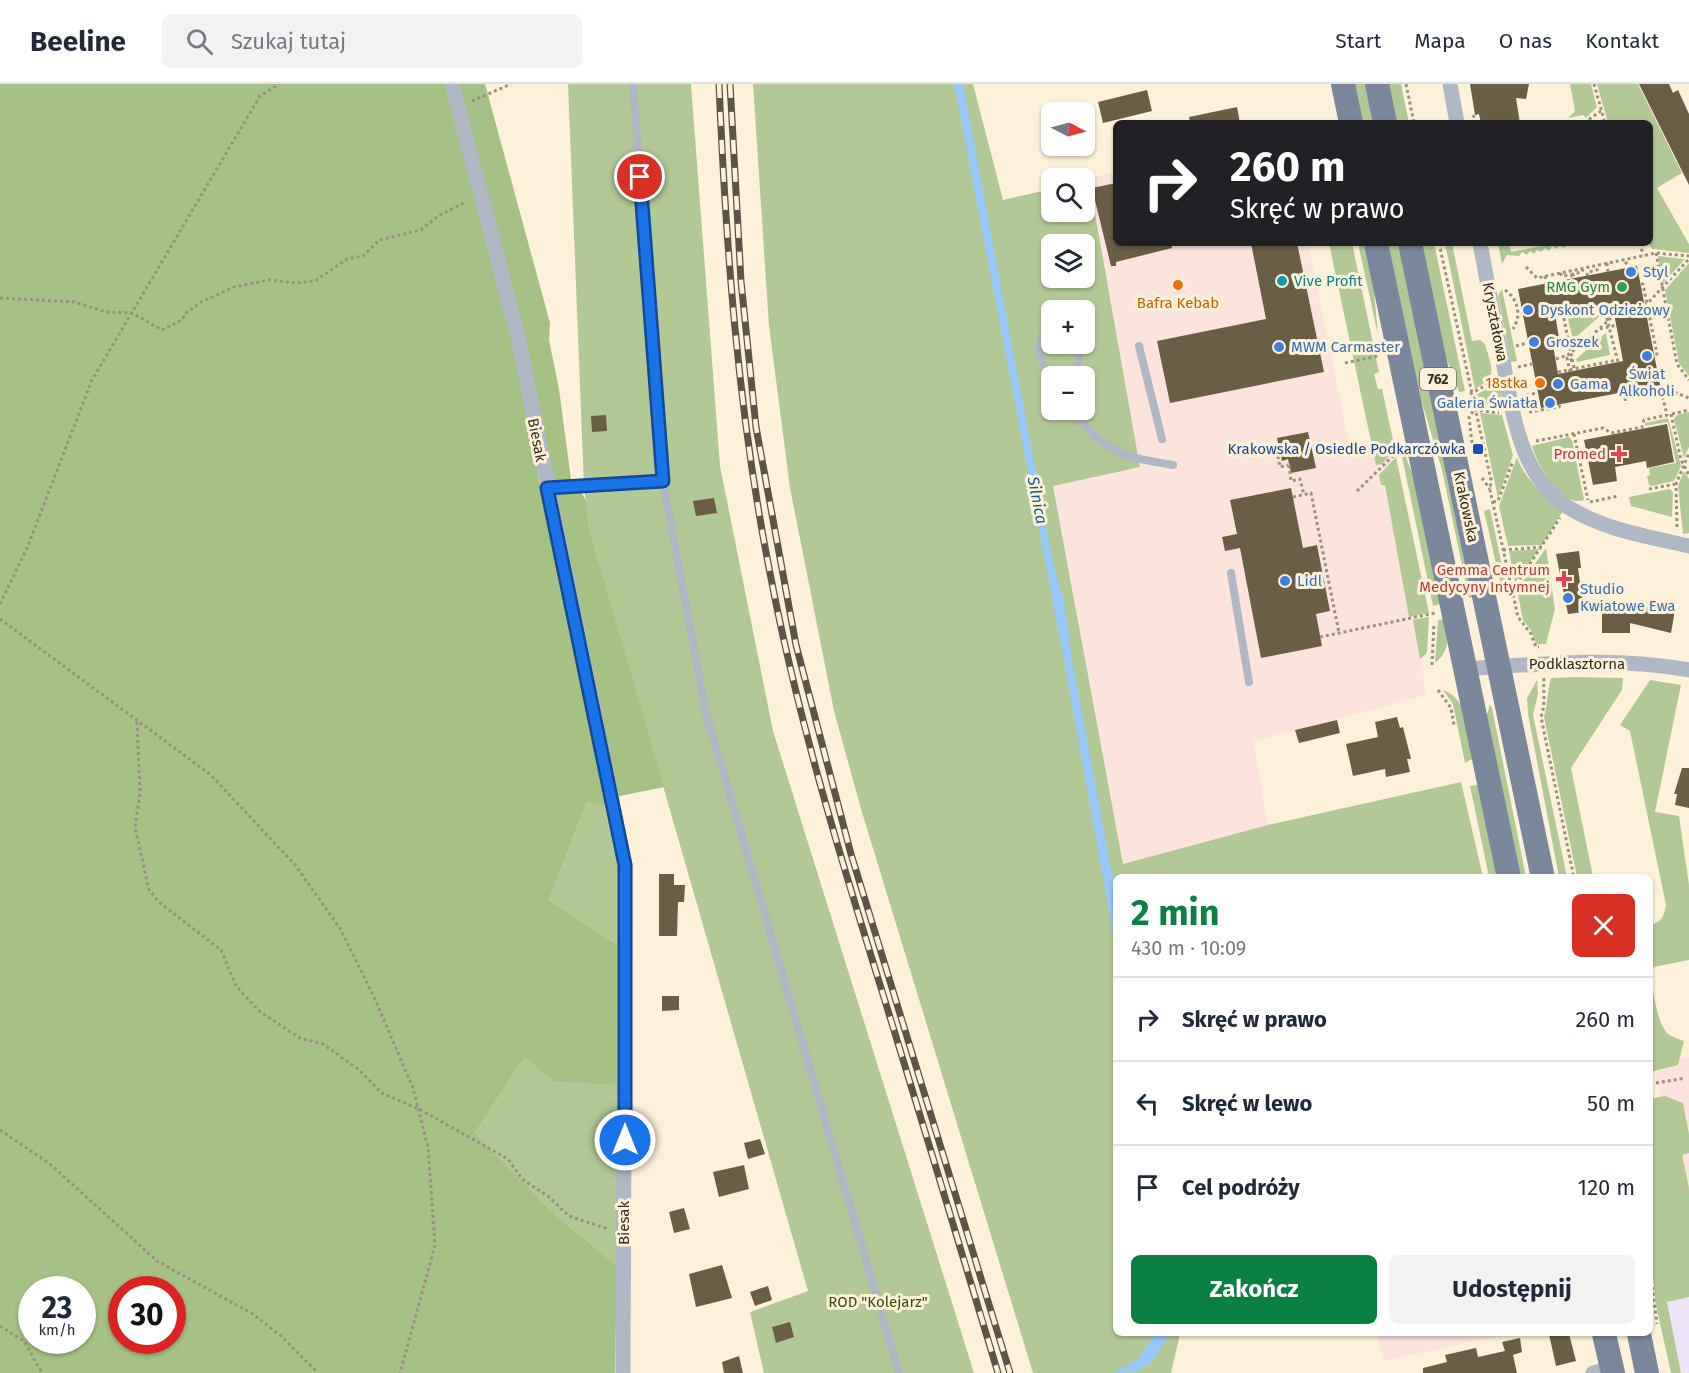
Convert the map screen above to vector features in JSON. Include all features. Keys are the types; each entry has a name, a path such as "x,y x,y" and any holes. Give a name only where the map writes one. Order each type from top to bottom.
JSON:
{"main road":[{"path":"1343,84 1350,120"},
{"path":"1377,84 1384,120"},
{"name":"762","path":"1377,246 1508,874"},
{"name":"Krakowska","path":"1411,246 1542,874"},
{"path":"1604,1336 1606,1371"},
{"path":"1647,1373 1648,1336"}],"street":[{"name":"Biesak","path":"452,84 518,337 625,865 623,1373"},
{"path":"1450,84 1456,120"},
{"name":"Kryształowa","path":"1481,246 1516,430 1522,449 1542,482 1570,509 1612,526 1689,546"},
{"name":"Podklasztorna","path":"1465,669 1557,662 1660,666 1689,670"}],"lane":[{"path":"633,84 663,481 706,712 899,1373"},
{"path":"1041,339 1039,360 1043,366"},
{"path":"1139,346 1162,439"},
{"path":"1081,421 1096,439 1127,458 1173,465"},
{"path":"547,488 663,481"},
{"path":"1231,573 1249,682"}],"path":[{"path":"0,604 27,548 92,381 260,96 279,84"},
{"path":"461,114 470,102 482,94 511,84"},
{"path":"1406,84 1413,120"},
{"path":"1594,84 1604,120"},
{"path":"1592,120 1601,111"},
{"path":"0,298 74,302 106,312 132,313 162,330 182,320 186,313 201,303 234,287 269,280 296,283 315,281 347,259 363,256 379,240 421,230 438,216 467,201 470,191 479,186"},
{"path":"1440,246 1474,410 1478,416 1491,480 1490,490 1518,617 1531,634 1536,647"},
{"path":"1641,246 1643,255"},
{"path":"1656,253 1677,364 1689,380"},
{"path":"1614,262 1656,253 1689,257"},
{"path":"1646,305 1689,257"},
{"path":"1526,267 1537,278 1614,262 1626,261 1631,267"},
{"path":"1607,263 1608,272"},
{"path":"1587,276 1588,272 1597,270 1599,265"},
{"path":"1560,273 1562,276 1571,275 1574,278 1573,274 1582,272 1583,268"},
{"path":"1545,276 1546,284"},
{"path":"1641,284 1643,284 1657,354 1654,355"},
{"path":"1505,290 1512,295 1520,307 1518,322 1513,330"},
{"path":"1556,359 1571,352 1610,319 1608,307 1612,306 1615,316"},
{"path":"1574,368 1563,314 1604,307 1611,327 1617,359"},
{"path":"1599,329 1617,325"},
{"path":"1613,336 1618,334"},
{"path":"1516,346 1528,343"},
{"path":"1558,372 1617,359 1622,355"},
{"path":"1345,363 1378,356"},
{"path":"1570,372 1567,358 1570,357 1573,363"},
{"path":"1520,366 1532,364"},
{"path":"1669,390 1689,398"},
{"path":"1624,392 1626,404"},
{"path":"1526,395 1538,393"},
{"path":"1662,395 1684,466 1689,475"},
{"path":"1529,412 1560,405"},
{"path":"1474,410 1503,413"},
{"path":"1474,410 1469,417 1474,450"},
{"path":"1493,502 1498,501 1515,455 1537,441 1603,428 1611,433 1642,427 1644,420 1689,410"},
{"path":"1574,434 1589,502"},
{"path":"1357,491 1398,451"},
{"path":"1678,532 1676,484 1689,453"},
{"path":"1278,456 1280,467 1289,465 1291,481 1300,479 1304,495"},
{"path":"1480,472 1482,482 1490,490"},
{"path":"1649,489 1676,484"},
{"path":"1293,497 1311,494 1339,633"},
{"path":"1511,586 1516,585 1543,547 1563,513 1589,502 1618,496"},
{"path":"1503,550 1543,547"},
{"path":"1503,597 1513,595"},
{"path":"1320,637 1443,611"},
{"path":"0,619 211,775 296,866 346,940 375,999 413,1088 428,1147 435,1245 400,1373"},
{"path":"1544,674 1543,691 1546,700 1541,717 1573,874"},
{"path":"1438,690 1451,708 1456,730"},
{"path":"137,721 140,793 135,827 149,890 160,903 221,950 236,986 259,1011 300,1038 323,1044 358,1069 382,1093 419,1109 508,1159 522,1179 549,1197 569,1216 624,1234"},
{"path":"1653,1084 1686,1078"},
{"path":"0,1130 50,1164 157,1261 253,1314 280,1336 318,1373"},
{"path":"0,1326 24,1341 42,1373"}],"shaded area":[{"path":"1113,173 1113,246 1309,246 1350,448 1372,444 1358,378 1374,374 1403,511 1426,695 1254,741 1268,825 1123,864 1053,485 1140,466 1094,222 1095,177"},
{"path":"1689,1057 1689,1241 1654,1064"},
{"path":"1689,1297 1689,1373 1681,1373 1667,1302"},
{"path":"1377,1336 1498,1336 1383,1361"}],"green space":[{"path":"0,84 446,84 512,338 544,505 556,510 458,84 485,84 550,323 549,340 559,389 572,487 579,487 586,501 589,528 664,787 615,797 616,808 587,802 549,900 621,947 620,1085 553,1081 525,1057 475,1133 557,1216 617,1266 615,1373 0,1373"},
{"name":"ROD \"Kolejarz\"","path":"568,84 691,84 720,466 773,731 974,1373 764,1373 750,1312 808,1291 589,528 584,487"},
{"path":"753,84 973,84 1003,200 1041,191 1041,222 1095,222 1095,214 1140,467 1053,486 1123,864 1268,825 1461,782 1482,874 1113,874 1113,1336 1180,1336 1171,1373 1033,1373 861,809 834,711 790,488 769,326"},
{"path":"1354,84 1366,84 1373,120 1361,120"},
{"path":"1388,84 1401,84 1408,120 1395,120"},
{"path":"1570,84 1591,84 1597,107 1586,118 1583,115 1568,118 1575,111"},
{"path":"1597,84 1638,84 1682,173 1657,188 1689,244 1689,253 1652,249 1650,246 1653,246 1653,120 1607,120"},
{"path":"1330,246 1353,246 1379,372 1374,374 1378,389 1382,389 1395,449 1382,464 1376,465"},
{"path":"1359,246 1367,246 1373,279 1378,335"},
{"path":"1388,246 1400,246 1474,597 1469,598 1442,470 1421,399"},
{"path":"1422,246 1435,246 1465,391 1459,392 1446,357"},
{"path":"1446,246 1453,246 1472,341 1480,340 1485,344 1491,366 1490,376 1475,389"},
{"path":"1499,246 1510,246 1511,252 1552,246 1549,251 1545,248 1541,252 1537,250 1534,254 1530,251 1527,255 1522,252 1519,256 1507,255 1502,264"},
{"path":"1658,256 1685,259 1663,283"},
{"path":"1689,263 1689,376 1679,363 1665,290"},
{"path":"1502,289 1517,361 1511,362 1498,296"},
{"path":"1601,312 1601,315 1573,340 1568,319"},
{"path":"1606,333 1610,355 1577,362 1576,359"},
{"path":"1499,382 1504,410 1478,407 1476,395"},
{"path":"1689,412 1689,447 1684,458 1674,419 1677,415"},
{"path":"1480,413 1502,415 1513,455 1498,498"},
{"path":"1668,418 1681,466 1674,481 1652,486 1649,485 1647,476 1650,475 1649,468 1676,463 1668,422 1645,426 1645,423"},
{"path":"1398,437 1416,483 1441,604 1433,606"},
{"path":"1569,437 1572,440 1584,500 1575,501 1567,497 1551,483 1532,446"},
{"path":"1396,457 1429,613 1409,617 1385,485 1381,485 1379,475"},
{"path":"1517,457 1530,480 1563,511 1542,545 1508,546 1499,506"},
{"path":"1684,471 1689,479 1689,533 1683,534 1678,486"},
{"path":"1670,489 1673,492 1672,517 1631,506 1629,497"},
{"path":"1490,509 1507,589 1502,590 1484,511"},
{"path":"1546,548 1555,609 1546,644 1536,644 1531,630 1523,620 1517,590"},
{"path":"1539,549 1515,583 1509,551"},
{"path":"1429,617 1427,653 1420,659 1413,620"},
{"path":"1444,619 1446,648 1435,663 1438,620"},
{"path":"1551,678 1623,678 1622,690 1571,768 1592,874 1576,874 1544,717"},
{"path":"1537,680 1538,694 1533,715 1566,874 1558,874 1528,714 1527,698"},
{"path":"1650,680 1681,685 1655,812 1679,816 1689,885 1689,960 1654,967 1653,973 1653,924 1662,918 1666,905 1630,731 1620,725"},
{"path":"1443,690 1458,701 1466,718 1474,758 1465,763 1453,704"},
{"path":"1490,704 1525,874 1518,874 1487,715"},
{"path":"1470,786 1480,787 1498,874 1488,874"},
{"path":"587,802 609,806 619,866 621,947 549,900"},
{"path":"1653,991 1663,1028 1673,1037 1684,1041 1678,1065 1653,1071"},
{"path":"525,1057 620,1085 617,1266 557,1216 475,1133"},
{"path":"1665,1096 1683,1103 1689,1134 1689,1153 1682,1155 1689,1188 1689,1297 1667,1302 1681,1373 1671,1373 1656,1305 1653,1276 1653,1098"}],"water":[{"name":"Silnica","path":"954,84 963,84 1052,558 1065,606 1072,659 1113,879 1113,934 1063,656"},
{"path":"1154,1336 1167,1336 1158,1353 1147,1365 1133,1371 1112,1373 1138,1359"}],"building":[{"path":"1470,84 1529,84 1526,99 1516,98 1520,120 1480,120 1479,114 1475,115"},
{"path":"1639,84 1669,84 1673,93 1678,90 1689,114 1689,185"},
{"path":"1147,90 1152,111 1103,123 1098,102"},
{"path":"1237,107 1239,120 1190,120 1189,117"},
{"path":"1113,184 1113,246 1172,246 1172,248 1116,262 1116,266 1111,266 1095,200 1095,187"},
{"path":"1252,246 1298,246 1324,372 1170,403 1157,341 1266,319"},
{"path":"1637,266 1660,385 1541,408 1518,289","holes":["1612,303 1623,361 1558,374 1553,345 1560,344 1555,314"]},
{"path":"606,415 607,431 592,432 591,416"},
{"path":"1667,424 1674,462 1647,468 1646,461 1615,467 1617,481 1593,485 1584,440"},
{"path":"1308,432 1316,468 1291,473 1288,459 1282,461 1277,438"},
{"name":"Lidl","path":"1291,488 1303,548 1317,545 1330,611 1316,614 1322,646 1261,658 1240,548 1225,551 1222,537 1237,534 1230,500"},
{"path":"714,498 717,513 696,516 693,501"},
{"path":"1579,551 1581,568 1578,568 1584,612 1568,614 1556,554"},
{"path":"1650,605 1675,610 1671,633 1630,623 1630,633 1602,633 1602,608 1650,607"},
{"path":"1397,717 1400,728 1403,727 1411,759 1407,759 1410,772 1386,777 1385,769 1353,776 1346,744 1378,737 1375,722"},
{"path":"1337,720 1340,733 1299,743 1295,730"},
{"path":"1682,768 1689,768 1689,808 1675,805 1677,794 1674,794"},
{"path":"659,874 674,874 674,885 685,885 684,902 678,902 677,936 659,936"},
{"path":"662,996 679,996 679,1010 662,1011"},
{"path":"760,1139 765,1154 748,1159 744,1143"},
{"path":"744,1165 749,1189 719,1197 713,1172"},
{"path":"684,1208 690,1229 674,1233 669,1212"},
{"path":"722,1265 732,1298 696,1307 689,1274"},
{"path":"768,1286 772,1300 755,1306 750,1292"},
{"path":"790,1322 794,1337 776,1343 772,1327"},
{"path":"1549,1336 1570,1336 1576,1361 1556,1366"},
{"path":"1520,1338 1522,1352 1513,1355 1517,1373 1423,1373 1423,1368 1447,1362 1445,1355 1476,1348 1478,1357 1505,1351 1502,1342"},
{"path":"739,1356 743,1373 724,1373 722,1362"}],"railway":[{"path":"719,84 725,207 735,330 759,512 781,626 806,731 835,836 998,1373"},
{"path":"730,84 741,281 756,427 796,645 851,854 1010,1373"}],"place":[{"name":"Styl","path":"1631,272"},
{"name":"Vive Profit","path":"1282,281"},
{"name":"Bafra Kebab","path":"1178,285"},
{"name":"RMG Gym","path":"1622,287"},
{"name":"Dyskont Odzieżowy","path":"1528,310"},
{"name":"Groszek","path":"1534,342"},
{"name":"MWM Carmaster","path":"1279,347"},
{"name":"Świat Alkoholi","path":"1647,356"},
{"name":"18stka","path":"1540,383"},
{"name":"Gama","path":"1558,384"},
{"name":"Galeria Światła","path":"1550,403"},
{"name":"Krakowska / Osiedle Podkarczówka","path":"1478,449"},
{"name":"Promed","path":"1619,454"},
{"name":"Gemma Centrum Medycyny Intymnej","path":"1564,579"},
{"name":"Lidl","path":"1285,581"},
{"name":"Studio Kwiatowe Ewa","path":"1568,598"}],"route":[{"path":"625,1140 625,865 547,488 584,488 663,481 640,177"}]}
